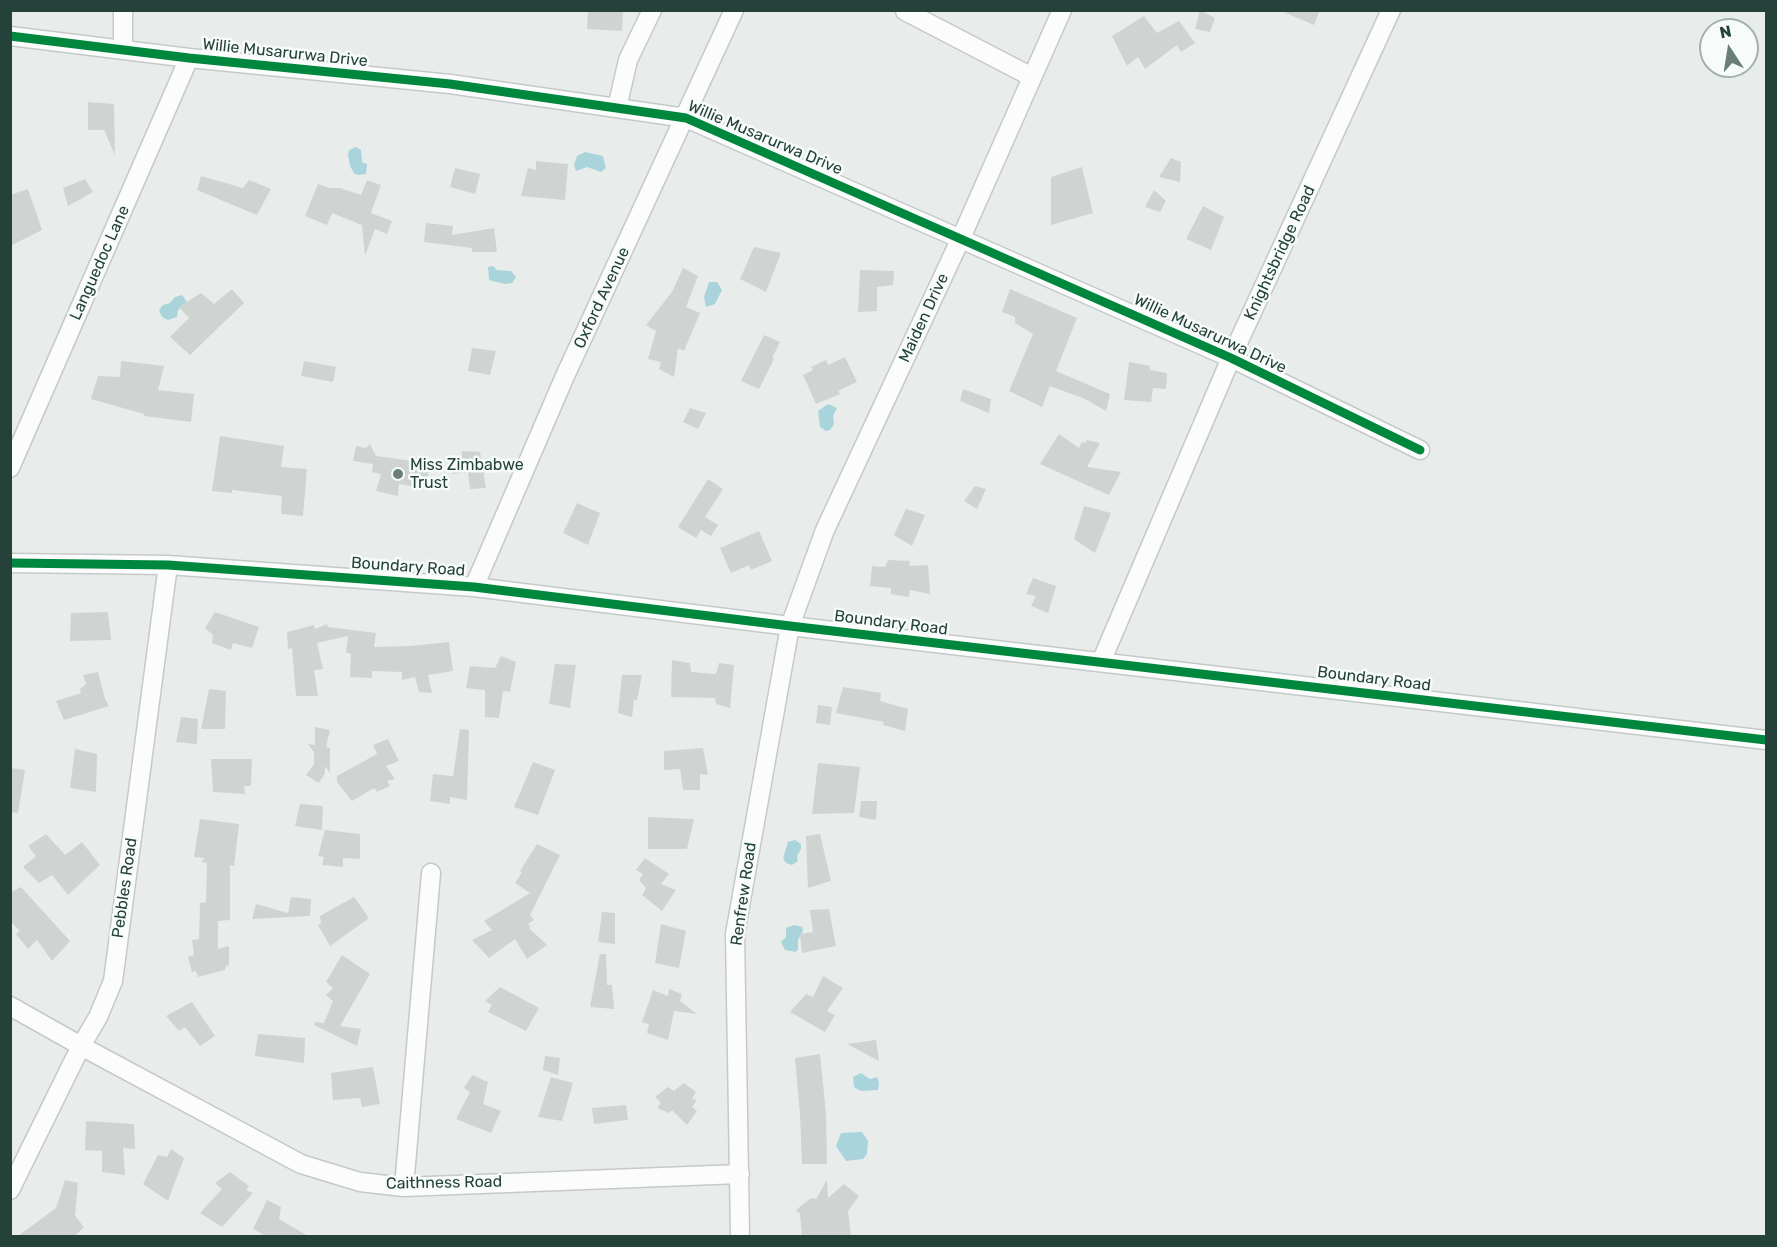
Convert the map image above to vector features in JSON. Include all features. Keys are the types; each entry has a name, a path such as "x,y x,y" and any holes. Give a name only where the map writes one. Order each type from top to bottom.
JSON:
{"street":[{"path":"123,10 123,50"},
{"path":"617,108 628,60 652,10"},
{"name":"Oxford Avenue","path":"474,587 566,376 734,10"},
{"name":"Maiden Drive","path":"790,626 825,530 961,238 1062,10"},
{"name":"Knightsbridge Road","path":"1101,662 1231,358 1391,10"},
{"path":"905,11 1032,77"},
{"name":"Willie Musarurwa Drive","path":"10,36 189,58 450,84 686,118 1231,358 1420,450"},
{"name":"Languedoc Lane","path":"10,468 189,58"},
{"name":"Boundary Road","path":"10,563 168,565 474,587 1767,740"},
{"name":"Pebbles Road","path":"10,1190 81,1046 98,1017 113,981 168,565"},
{"name":"Renfrew Road","path":"740,1236 735,934 790,626"},
{"path":"404,1187 431,873"},
{"name":"Caithness Road","path":"10,1006 301,1164 360,1182 404,1187 740,1174"}],"water":[{"path":"356,147 361,150 362,162 367,164 366,174 354,173 350,166 349,150"},
{"path":"585,152 603,156 606,168 601,172 587,167 576,171 574,165 577,156"},
{"path":"493,266 497,270 511,271 516,277 512,283 505,284 489,280 488,267"},
{"path":"709,282 717,282 722,290 715,304 706,307 704,297"},
{"path":"182,295 187,302 178,310 177,317 168,320 162,317 159,310 163,305"},
{"path":"828,404 837,408 833,416 834,424 830,430 826,431 820,427 818,411"},
{"path":"795,840 801,844 801,849 797,856 798,861 792,865 786,863 783,858 788,842"},
{"path":"794,925 802,927 803,931 798,940 796,952 785,950 781,942 786,937 786,928"},
{"path":"861,1073 870,1079 877,1077 878,1090 861,1091 854,1087 853,1077"},
{"path":"862,1132 868,1141 867,1154 863,1159 846,1161 836,1146 841,1133"}],"building":[{"path":"588,10 623,10 622,31 587,29"},
{"path":"1200,10 1215,18 1210,32 1195,29"},
{"path":"1279,10 1320,10 1314,25"},
{"path":"1144,16 1157,33 1179,21 1195,43 1181,52 1177,45 1145,69 1138,57 1127,66 1112,36"},
{"path":"88,102 114,104 115,155 104,130 88,130"},
{"path":"1171,158 1181,162 1180,182 1159,177"},
{"path":"536,161 568,164 565,200 521,196 528,168 536,170"},
{"path":"1082,167 1093,213 1051,225 1051,177"},
{"path":"455,168 480,174 475,194 450,187"},
{"path":"201,176 243,188 249,180 271,189 257,215 197,190"},
{"path":"85,179 93,192 68,206 63,188"},
{"path":"367,180 381,185 371,213 392,221 387,234 375,229 365,256 362,225 332,213 327,225 305,216 318,184 361,195"},
{"path":"28,189 42,230 10,246 10,195"},
{"path":"1154,190 1166,201 1160,212 1145,207"},
{"path":"1203,206 1224,217 1211,250 1186,239"},
{"path":"426,223 453,226 452,235 494,228 497,252 472,252 472,248 424,242"},
{"path":"754,247 781,253 766,292 740,279"},
{"path":"683,268 698,276 686,307 700,313 684,351 678,348 674,377 659,369 661,362 648,359 656,331 646,325 672,292"},
{"path":"860,270 894,271 893,285 877,287 877,311 858,312"},
{"path":"232,289 244,303 190,355 170,337 189,318 179,307 201,293 214,304"},
{"path":"1010,289 1077,318 1056,371 1110,394 1106,411 1085,399 1050,386 1042,407 1009,391 1033,334 1015,323 1015,317 1002,312"},
{"path":"764,335 780,342 759,389 741,381"},
{"path":"472,348 496,351 490,375 468,371"},
{"path":"845,357 857,382 838,391 840,394 816,404 803,375 813,370 811,367 826,360 828,365"},
{"path":"121,361 164,366 158,390 194,394 191,422 144,416 144,414 91,399 98,376 120,377"},
{"path":"304,361 336,367 333,382 301,376"},
{"path":"1129,362 1150,366 1150,370 1167,373 1166,389 1153,388 1151,402 1124,400"},
{"path":"963,389 991,399 989,413 960,401"},
{"path":"690,408 706,413 698,429 683,422"},
{"path":"1059,434 1079,448 1082,442 1085,443 1087,440 1100,443 1087,467 1121,472 1109,495 1040,464"},
{"path":"220,436 284,446 281,467 307,469 303,516 281,514 282,496 232,490 232,493 212,491"},
{"path":"370,444 376,456 428,463 428,489 399,484 398,496 376,491 381,474 372,472 373,464 353,461 356,446 366,448"},
{"path":"462,451 480,452 486,488 470,489 468,472 452,474 451,458 462,458"},
{"path":"708,479 723,489 705,517 718,525 711,536 701,530 696,538 678,527"},
{"path":"975,486 986,489 977,509 964,501"},
{"path":"577,503 600,513 588,545 563,533"},
{"path":"1084,506 1111,513 1095,553 1074,539"},
{"path":"906,509 925,515 912,546 894,535"},
{"path":"759,531 772,561 751,570 749,565 731,573 720,548"},
{"path":"888,560 910,561 909,566 928,565 930,594 910,590 909,597 891,594 891,588 870,586 872,566 885,567"},
{"path":"1033,578 1056,586 1048,613 1031,606 1036,596 1026,594"},
{"path":"108,612 111,640 70,641 71,613"},
{"path":"215,612 259,627 252,648 233,643 231,650 212,643 213,635 205,628"},
{"path":"327,624 328,627 376,633 374,647 449,642 453,671 428,675 432,693 419,692 415,677 402,680 402,672 372,671 372,678 350,677 351,654 346,652 348,636 317,643 323,669 314,670 318,696 296,696 292,648 288,649 287,632 314,625 315,629"},
{"path":"501,656 516,662 510,692 503,691 499,718 485,717 485,690 466,688 470,666 495,668"},
{"path":"672,660 690,663 691,672 716,674 719,663 734,665 730,708 716,704 715,698 671,697"},
{"path":"555,664 576,665 570,708 549,704"},
{"path":"98,672 109,706 64,720 56,701 81,693 80,689 86,684 83,675"},
{"path":"622,675 642,675 637,700 634,700 632,717 618,713"},
{"path":"843,687 881,693 880,701 908,709 905,731 883,725 884,722 836,713"},
{"path":"209,689 226,691 225,729 201,729"},
{"path":"818,705 832,707 830,725 816,723"},
{"path":"181,717 198,719 197,744 176,742"},
{"path":"315,727 330,730 326,747 330,748 330,773 325,766 325,773 319,783 306,775 314,764 314,752 308,744 315,745"},
{"path":"460,729 469,730 467,800 450,797 450,804 430,801 433,774 453,776"},
{"path":"388,739 399,761 386,766 395,779 387,781 390,786 377,792 374,788 352,801 337,782 337,776 377,754 373,745"},
{"path":"703,748 708,775 700,774 700,790 683,790 680,769 664,770 664,751"},
{"path":"75,749 97,754 96,792 70,788"},
{"path":"211,759 252,759 251,786 244,786 245,794 213,792"},
{"path":"533,762 555,770 538,815 514,807"},
{"path":"818,763 860,767 854,813 812,814"},
{"path":"10,768 25,770 18,813 10,812"},
{"path":"861,801 877,801 876,820 859,817"},
{"path":"300,804 323,806 322,830 295,826"},
{"path":"648,817 694,819 687,849 648,849"},
{"path":"200,819 239,824 234,866 230,865 230,920 218,921 218,949 229,946 229,965 225,970 198,977 196,971 192,972 188,957 194,955 192,940 199,939 200,903 206,902 207,863 202,862 204,858 194,857"},
{"path":"325,830 360,834 360,859 343,858 343,867 322,865 324,857 318,856"},
{"path":"46,834 65,855 82,842 100,865 68,895 52,875 39,883 23,867 36,856 28,846"},
{"path":"820,834 831,881 808,888 806,836"},
{"path":"537,844 560,855 530,915 534,920 528,924 531,927 529,928 547,945 527,959 515,939 489,958 472,940 492,930 484,921 530,893 515,883"},
{"path":"645,858 669,874 661,884 676,890 662,911 642,895 646,888 639,880 643,874 636,870"},
{"path":"21,887 70,941 52,961 37,940 28,949 16,934 20,931 10,921 10,893"},
{"path":"291,897 311,899 310,916 252,919 256,904 288,913"},
{"path":"354,897 369,918 330,946 318,925 321,924 320,916"},
{"path":"829,909 836,946 802,953 800,934 813,932 810,910"},
{"path":"602,912 615,913 615,944 598,942"},
{"path":"661,924 686,931 679,968 655,963"},
{"path":"600,954 606,954 607,985 612,985 614,1009 590,1007"},
{"path":"342,955 370,974 340,1026 361,1029 357,1046 314,1025 315,1022 324,1023 333,1001 326,995 333,988 326,982"},
{"path":"823,976 843,988 827,1011 835,1015 825,1032 790,1012 806,994 813,997"},
{"path":"500,987 539,1008 526,1031 488,1012 492,1005 485,1001"},
{"path":"669,989 682,994 680,1001 697,1014 674,1011 668,1040 647,1033 649,1024 642,1022 653,990 668,996"},
{"path":"192,1002 215,1036 200,1046 185,1027 179,1031 166,1016"},
{"path":"258,1034 305,1038 304,1063 255,1056"},
{"path":"876,1040 879,1061 847,1044"},
{"path":"820,1054 826,1113 827,1164 802,1164 795,1058"},
{"path":"545,1056 560,1058 558,1075 543,1070"},
{"path":"373,1067 380,1104 362,1107 360,1098 333,1100 331,1073"},
{"path":"472,1075 488,1082 483,1104 501,1111 491,1133 456,1119 470,1092 464,1088"},
{"path":"551,1077 573,1083 562,1121 538,1117"},
{"path":"684,1083 696,1092 692,1099 697,1100 692,1107 697,1111 687,1125 672,1110 669,1113 657,1108 661,1103 655,1097 668,1087 674,1091"},
{"path":"626,1105 628,1120 594,1124 592,1108"},
{"path":"86,1121 134,1124 135,1149 123,1148 125,1175 102,1172 102,1151 85,1150"},
{"path":"171,1149 184,1158 168,1201 143,1184 158,1155 167,1157"},
{"path":"230,1172 249,1186 246,1190 253,1193 222,1227 200,1213 222,1189 215,1183"},
{"path":"65,1180 78,1183 75,1216 84,1227 75,1236 18,1236 56,1208"},
{"path":"827,1180 828,1198 844,1184 859,1196 848,1211 851,1236 802,1236 800,1214 796,1210 811,1198 816,1199"},
{"path":"267,1200 281,1207 279,1219 308,1236 266,1236 253,1229"}],"cycle path":[{"path":"10,36 189,58 450,84 686,118 1231,358 1420,450"},
{"path":"10,563 168,565 474,587 1766,740"}],"place":[{"name":"Miss Zimbabwe Trust","path":"398,474"}]}
